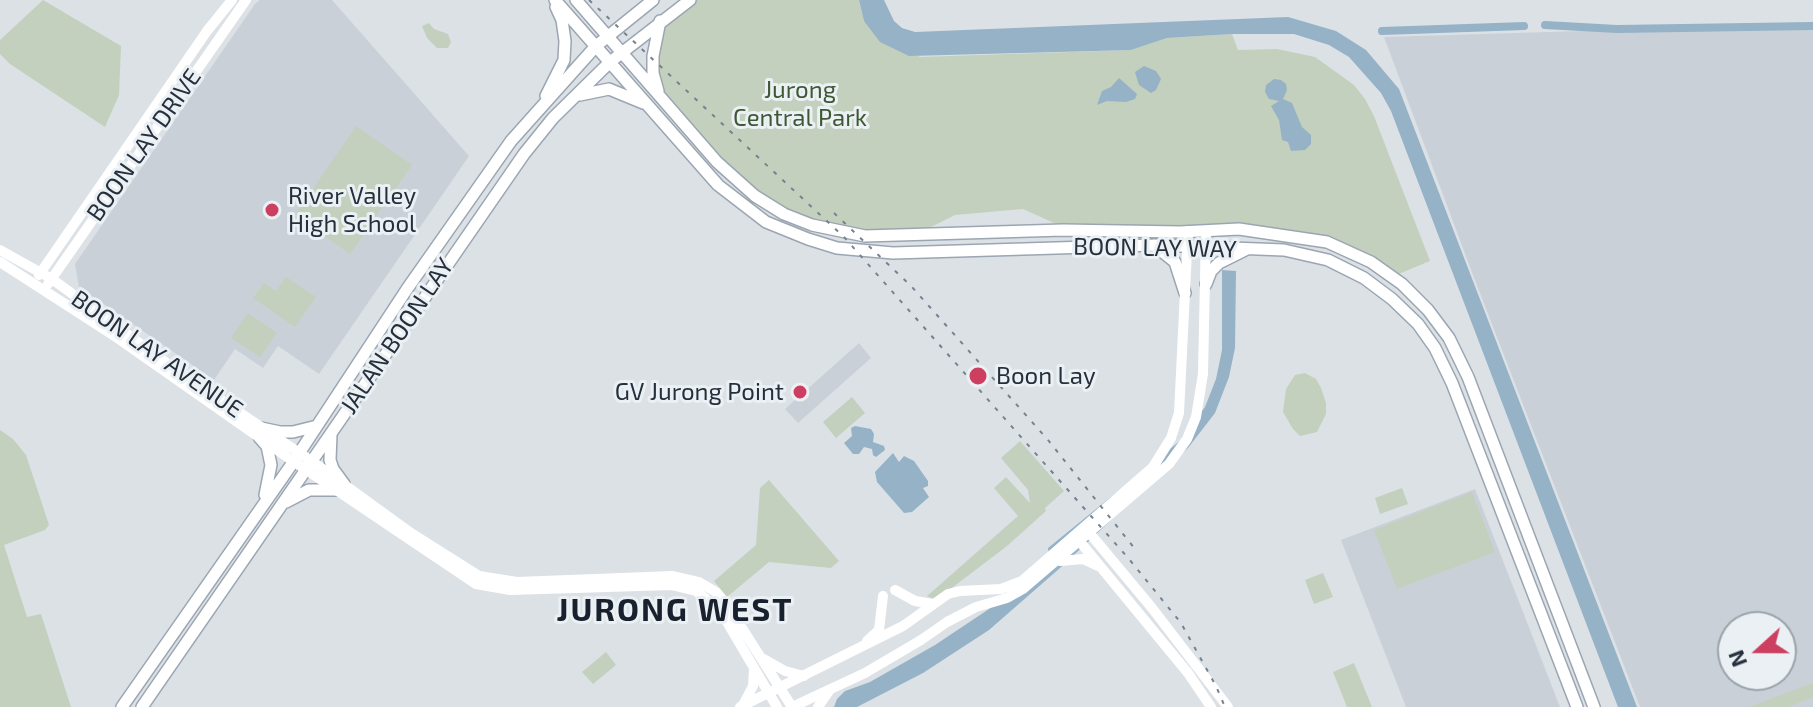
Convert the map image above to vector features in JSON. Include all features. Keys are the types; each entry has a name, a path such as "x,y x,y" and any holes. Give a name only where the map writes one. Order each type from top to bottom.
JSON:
{"main road":[{"name":"BOON LAY WAY","path":"554,0 710,176 747,209 777,227 837,248 916,253 1154,245 1284,250 1328,260 1364,278 1392,299 1427,336 1452,383 1577,707"},
{"path":"541,107 564,60 562,20 554,0"},
{"name":"BOON LAY WAY","path":"576,0 717,162 755,196 784,214 839,232 865,236 1239,229 1327,242 1371,262 1402,284 1428,310 1449,338 1468,377 1594,707"},
{"name":"JALAN BOON LAY","path":"122,707 297,457 412,282 502,153 596,46 653,0"},
{"name":"JALAN BOON LAY","path":"142,707 506,177 553,118 610,62 690,0"},
{"path":"659,96 653,73 660,21"},
{"path":"576,96 609,89 647,105"},
{"path":"1154,245 1175,262 1185,293"},
{"path":"1206,284 1211,271 1219,263 1247,248"},
{"path":"263,504 271,465 260,433 293,432 317,426"},
{"path":"283,504 309,490 340,487 330,460 332,431"}],"street":[{"name":"BOON LAY DRIVE","path":"33,284 207,31 232,0"},
{"name":"BOON LAY DRIVE","path":"44,291 246,0"},
{"path":"1087,531 1153,467 1171,438 1179,413 1188,231"},
{"path":"742,706 903,626 948,594 1001,589 1022,581 1169,464 1187,439 1196,417 1203,374 1206,231"},
{"name":"BOON LAY AVENUE","path":"0,250 52,279 260,433"},
{"name":"BOON LAY AVENUE","path":"0,262 472,572 487,578 517,582 673,576 699,582 716,592 728,606 756,660"},
{"path":"1087,531 1152,608 1228,707"},
{"path":"756,660 781,688 792,707 888,660 966,612 1023,589 1056,562 1077,538"},
{"path":"1077,538 1188,673 1211,707"},
{"path":"1056,562 1083,559 1106,572"},
{"path":"895,590 915,601 933,604"},
{"path":"860,648 879,630 883,596"},
{"path":"756,660 804,676"},
{"path":"756,660 777,707"},
{"path":"742,706 755,675 756,660"},
{"path":"818,707 834,687"}],"shaded area":[{"name":"River Valley High School","path":"260,0 332,0 469,156 319,374 278,346 263,368 235,349 214,380 79,287 75,264"},
{"path":"1813,24 1813,707 1640,707 1384,37"},
{"path":"859,343 871,358 798,423 785,409"},
{"path":"1475,489 1560,707 1406,707 1341,540"}],"green space":[{"path":"43,0 121,46 119,95 105,127 10,64 0,54 0,40"},
{"name":"Jurong Central Park","path":"695,0 859,0 864,21 920,57 1131,50 1167,38 1232,34 1238,50 1277,49 1315,57 1354,85 1365,99 1430,261 1396,275 1372,257 1241,226 1063,227 1023,209 955,215 915,235 865,235 813,224 755,195 660,95 657,40 670,17"},
{"path":"429,23 434,29 448,34 451,42 448,48 437,48 427,38 422,26"},
{"path":"356,126 412,165 350,254 295,215"},
{"path":"286,277 316,297 295,327 253,298 264,283 276,291"},
{"path":"248,313 277,333 260,357 231,338"},
{"path":"1305,373 1316,379 1321,388 1326,414 1317,432 1300,436 1283,412 1286,389 1295,375"},
{"path":"852,397 865,413 836,438 823,422"},
{"path":"0,430 13,439 26,455 49,525 45,530 4,545 27,617 41,614 71,707 0,707"},
{"path":"1020,441 1064,491 1007,546 936,600 927,596 1018,516 994,488 1006,477 1030,503 1028,490 1001,458"},
{"path":"769,480 839,561 831,568 769,562 727,597 714,581 756,545 760,488"},
{"path":"1402,488 1408,504 1380,514 1375,498"},
{"path":"1472,492 1495,552 1397,589 1374,530"},
{"path":"1323,573 1333,597 1314,604 1305,580"},
{"path":"606,652 616,665 593,684 582,672"},
{"path":"1354,663 1372,707 1347,707 1333,672"},
{"path":"1813,683 1813,697 1788,707 1749,707 1797,691"}],"water":[{"path":"859,0 884,0 894,21 902,28 915,32 1288,17 1336,31 1366,50 1399,89 1637,707 1618,707 1391,111 1381,93 1349,57 1329,45 1294,34 1167,38 1131,50 909,56 880,42 864,21"},
{"path":"1144,66 1156,71 1161,79 1151,93 1139,85 1135,72"},
{"path":"1119,78 1137,94 1135,99 1097,105 1102,91"},
{"path":"1274,79 1286,84 1283,99 1292,103 1302,127 1311,135 1311,144 1305,150 1291,151 1288,142 1282,140 1279,120 1271,106 1279,101 1269,99 1265,92 1266,85"},
{"path":"1222,270 1236,271 1235,348 1229,377 1215,413 1188,448 989,630 923,673 857,707 834,707 845,691 870,682 935,645 998,603 1049,556 1048,548 1181,440 1205,407 1216,379 1222,350"},
{"path":"851,428 871,429 873,442 884,446 885,450 876,457 872,449 864,447 859,454 853,454 844,443 852,436"},
{"path":"893,453 899,462 904,456 914,461 928,481 928,486 923,488 929,497 912,512 904,513 877,482 875,472"}],"waterway":[{"path":"1545,25 1617,29 1813,26"},
{"path":"1382,31 1524,26"}],"railway":[{"path":"589,0 844,237 1129,559 1181,623 1225,707"},
{"path":"834,213 912,287 1048,440 1135,549"}],"place":[{"name":"River Valley High School","path":"272,210"},
{"name":"Boon Lay","path":"978,376"},
{"name":"GV Jurong Point","path":"800,392"}],"district":[{"name":"JURONG WEST","path":"675,610"}]}
